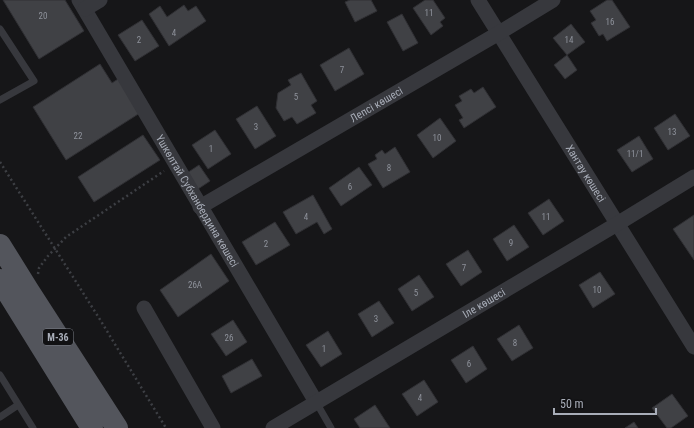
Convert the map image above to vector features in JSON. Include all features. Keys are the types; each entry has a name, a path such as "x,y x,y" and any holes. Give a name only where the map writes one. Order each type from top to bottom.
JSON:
{"main road":[{"name":"M-36","path":"0,245 117,428"},
{"name":"M-36","path":"0,280 92,428"}],"street":[{"path":"82,5 100,0"},
{"name":"Хантау көшесі","path":"478,0 694,347"},
{"name":"Лепсі көшесі","path":"200,207 553,0"},
{"name":"Үшкөлтай Субханбердина көшесі","path":"82,5 316,402"},
{"name":"Іле көшесі","path":"273,428 694,177"},
{"path":"144,308 213,428"}],"lane":[{"path":"0,29 34,81 0,100"},
{"path":"0,375 33,428"},
{"path":"316,402 331,428"},
{"path":"0,417 18,405"}],"path":[{"path":"0,162 166,428"},
{"path":"38,275 39,268 66,237 175,164"}],"building":[{"path":"3,0 65,0 84,31 39,59"},
{"path":"350,0 371,0 377,11 355,22 345,2"},
{"path":"425,0 433,0 445,18 440,22 443,26 431,35 413,8"},
{"path":"607,0 612,0 630,27 607,41 603,34 599,36 591,23 596,20 590,11"},
{"path":"184,5 188,11 196,6 206,21 169,46 149,14 160,6 167,17"},
{"path":"402,14 418,43 403,51 387,22"},
{"path":"142,20 159,46 135,61 118,35"},
{"path":"571,24 585,42 567,55 553,38"},
{"path":"349,48 364,74 335,91 320,65"},
{"path":"567,55 577,70 565,79 554,65"},
{"path":"100,64 112,83 121,77 143,111 66,160 33,107"},
{"path":"301,73 317,101 311,105 316,113 297,124 292,117 284,121 276,108 278,93 291,85 288,80"},
{"path":"483,87 496,107 464,128 459,120 463,118 455,105 462,101 459,96 471,89 474,93"},
{"path":"257,106 276,136 255,149 236,119"},
{"path":"675,114 690,136 668,150 654,128"},
{"path":"440,118 456,141 433,158 417,135"},
{"path":"215,130 231,154 208,169 192,145"},
{"path":"143,135 160,160 94,202 78,177"},
{"path":"639,136 653,159 632,172 617,150"},
{"path":"395,147 410,172 383,188 368,164 377,159 375,155 382,150 385,154"},
{"path":"199,165 210,181 195,191 184,175"},
{"path":"359,167 372,185 341,206 329,188"},
{"path":"313,195 332,229 324,234 317,222 296,234 283,212"},
{"path":"549,199 564,221 543,235 528,213"},
{"path":"694,215 694,260 673,229"},
{"path":"275,222 290,245 256,265 242,242"},
{"path":"514,225 529,247 507,261 493,239"},
{"path":"468,250 482,272 461,286 446,264"},
{"path":"211,254 229,281 178,317 160,290"},
{"path":"600,272 615,294 593,308 579,285"},
{"path":"419,275 434,297 412,311 398,289"},
{"path":"379,301 394,323 372,337 358,314"},
{"path":"233,320 247,342 226,356 211,334"},
{"path":"519,325 533,348 512,361 497,339"},
{"path":"328,331 342,354 321,367 306,345"},
{"path":"473,346 487,369 466,383 451,360"},
{"path":"252,359 262,376 231,393 222,376"},
{"path":"424,380 438,402 417,416 402,394"},
{"path":"672,394 688,416 671,428 667,428 652,408"},
{"path":"375,405 390,428 360,428 354,419"},
{"path":"634,422 638,428 625,428"}]}
